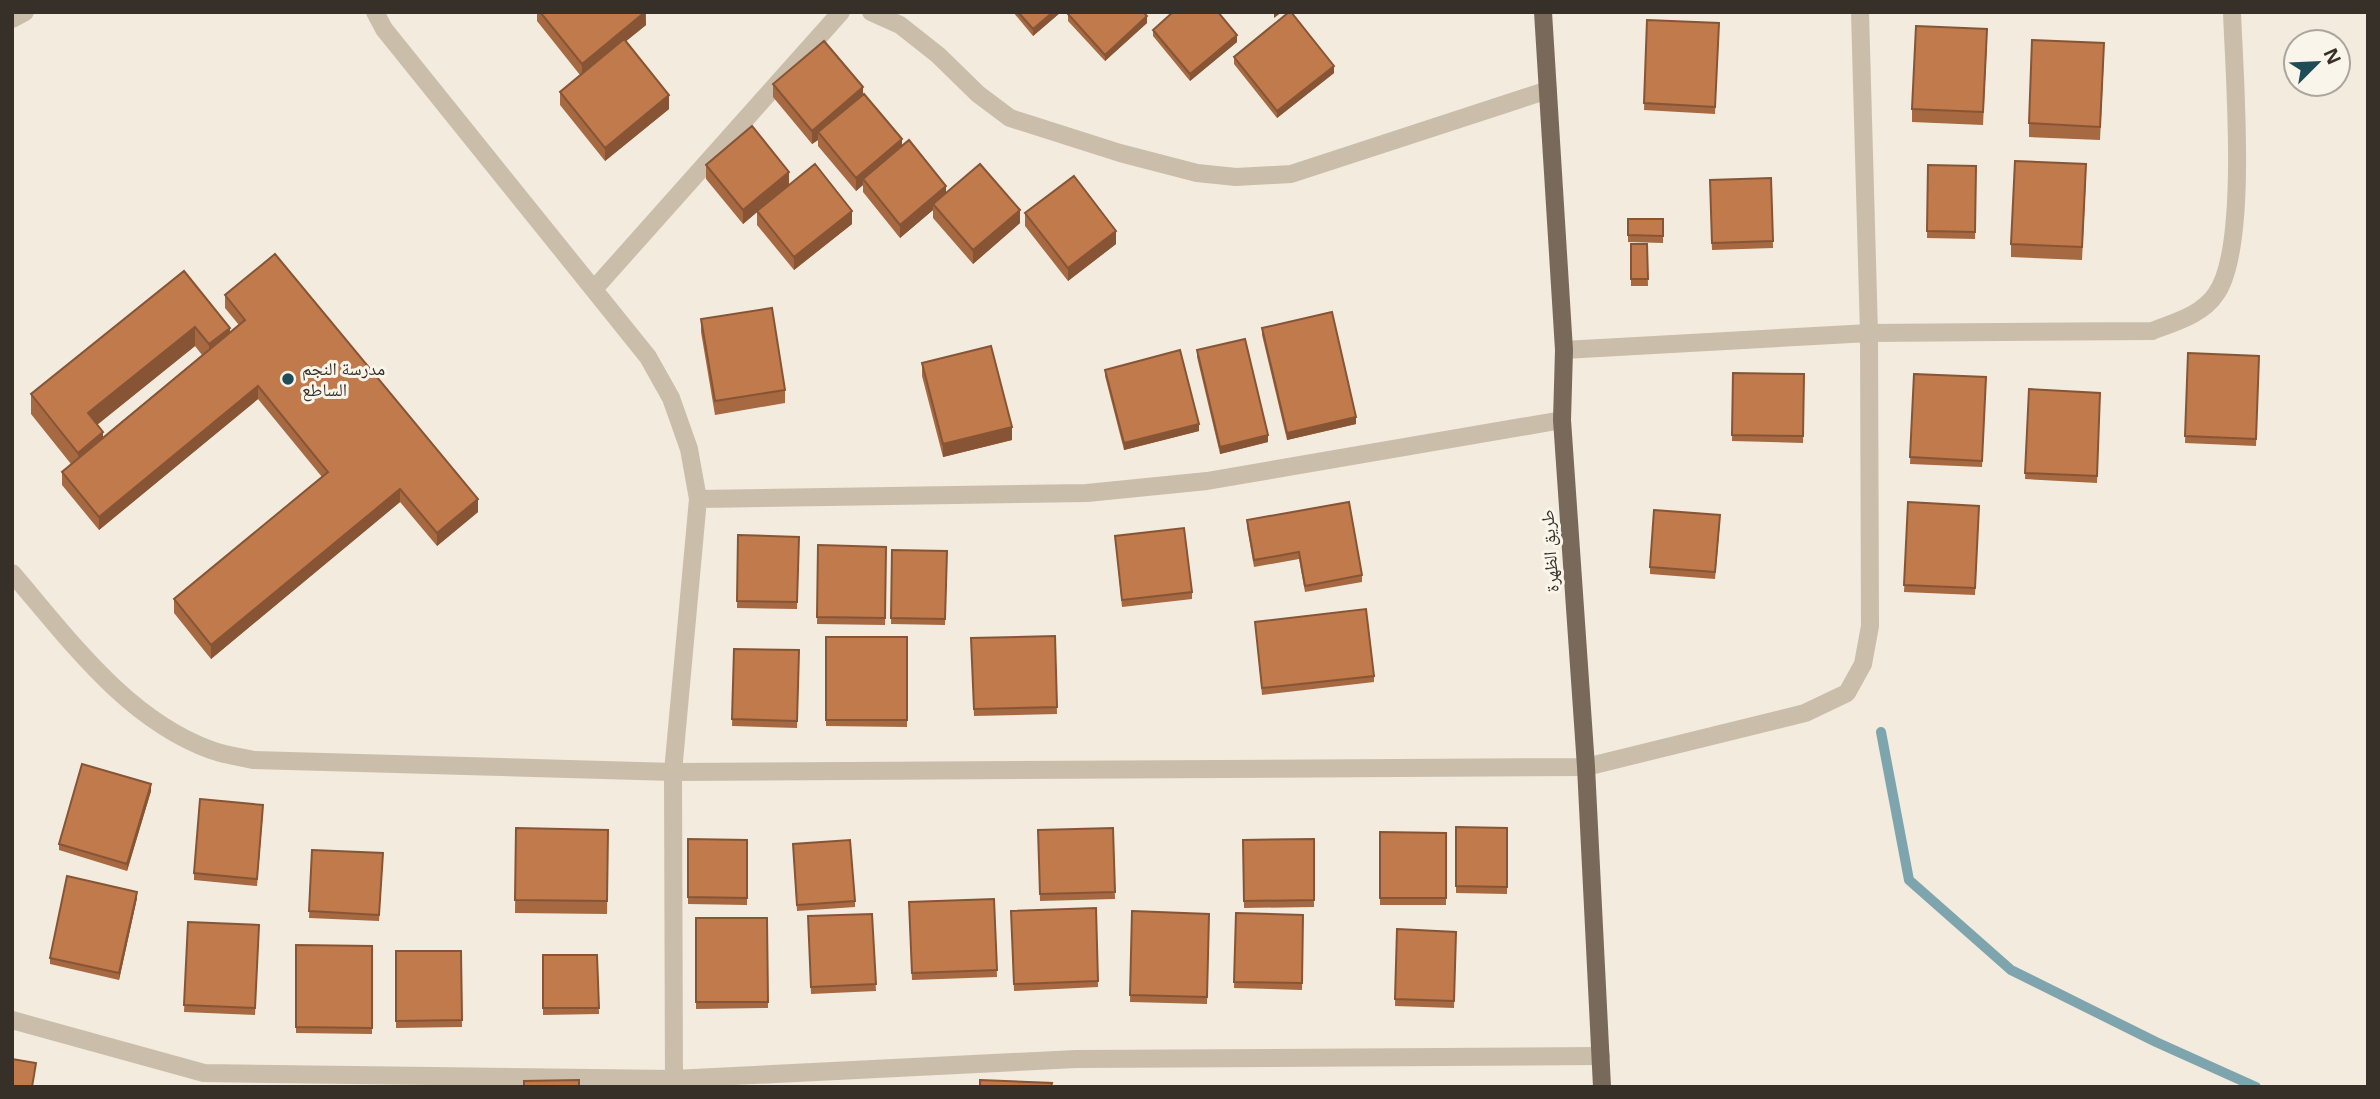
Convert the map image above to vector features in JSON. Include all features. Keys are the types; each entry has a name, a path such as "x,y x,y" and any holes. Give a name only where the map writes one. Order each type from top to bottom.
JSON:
{"main road":[{"name":"طريق الظهرة","path":"1543,12 1564,350 1562,420 1586,767 1602,1087"}],"street":[{"path":"12,19 25,12"},
{"path":"375,12 384,29 648,357 671,398 689,449 698,499 673,772 674,1083"},
{"path":"594,288 841,12"},
{"path":"871,12 900,25 939,55 978,94 1010,118 1119,153 1197,173 1236,177 1291,174 1548,90"},
{"path":"12,573 108,683 174,732 212,750 253,760 673,772 1586,767 1805,713 1847,693 1863,664 1870,626 1870,333 1860,12"},
{"path":"1564,350 1870,333 2152,331 2190,317 2216,294 2231,258 2236,194 2232,12"},
{"path":"698,499 1087,493 1207,481 1562,420"},
{"path":"12,1020 202,1080 674,1083 1076,1059 1601,1056"}],"building":[{"path":"540,12 645,12 582,64"},
{"path":"1018,12 1053,12 1033,29"},
{"path":"1143,12 1147,16 1105,55 1068,14"},
{"path":"1173,12 1218,12 1237,35 1190,74 1153,30"},
{"path":"1289,12 1334,66 1277,111 1234,57"},
{"path":"1647,20 1719,23 1715,107 1644,103"},
{"path":"1916,26 1987,29 1983,112 1912,109"},
{"path":"624,39 669,95 605,148 560,92"},
{"path":"2032,40 2104,43 2100,127 2029,123"},
{"path":"824,41 863,87 812,131 773,84"},
{"path":"864,94 902,139 856,178 818,132"},
{"path":"752,126 789,172 743,210 706,165"},
{"path":"909,140 946,186 900,225 863,179"},
{"path":"2015,161 2086,164 2082,247 2011,244"},
{"path":"815,164 852,211 794,257 757,211"},
{"path":"980,164 1020,210 973,250 933,204"},
{"path":"1928,165 1976,166 1975,232 1927,231"},
{"path":"1074,176 1116,231 1068,268 1025,213"},
{"path":"1771,178 1773,241 1712,243 1710,180"},
{"path":"1628,219 1663,219 1663,236 1628,235"},
{"path":"1631,244 1647,244 1648,279 1631,279"},
{"path":"275,254 478,499 437,533 400,489 211,645 174,599 328,472 258,386 99,517 62,472 245,320 225,295"},
{"path":"184,271 230,328 209,344 195,327 88,413 103,432 78,453 31,394"},
{"path":"772,308 785,390 715,401 701,319"},
{"path":"1332,312 1356,417 1287,433 1262,328"},
{"path":"1245,339 1268,435 1220,447 1197,350"},
{"path":"991,346 1012,427 943,444 922,363"},
{"path":"1180,350 1199,424 1124,443 1105,370"},
{"path":"2188,353 2259,356 2256,439 2185,436"},
{"path":"1733,373 1804,374 1803,436 1732,435"},
{"path":"1914,374 1986,377 1982,461 1910,457"},
{"path":"2029,389 2100,393 2097,476 2025,473"},
{"path":"1349,502 1362,575 1305,586 1299,552 1254,560 1247,520"},
{"path":"1908,502 1979,506 1975,588 1904,585"},
{"path":"1654,510 1720,515 1715,572 1650,567"},
{"path":"1184,528 1192,592 1122,600 1115,536"},
{"path":"738,535 799,537 797,602 737,601"},
{"path":"818,545 886,547 885,618 817,617"},
{"path":"892,550 947,551 945,619 891,618"},
{"path":"1366,609 1374,676 1262,688 1255,622"},
{"path":"1055,636 1057,707 974,709 971,638"},
{"path":"826,637 907,637 907,720 826,720"},
{"path":"734,649 799,650 797,721 732,719"},
{"path":"82,764 151,784 127,864 59,844"},
{"path":"200,799 263,805 257,879 194,873"},
{"path":"1456,827 1507,828 1507,887 1456,886"},
{"path":"516,828 608,830 607,901 515,900"},
{"path":"1113,828 1115,892 1040,894 1038,830"},
{"path":"1380,832 1446,833 1446,898 1380,898"},
{"path":"688,839 747,840 747,898 688,897"},
{"path":"1314,839 1314,900 1244,901 1243,840"},
{"path":"850,840 855,901 797,905 793,844"},
{"path":"312,850 383,853 379,915 309,911"},
{"path":"67,876 137,892 119,973 50,958"},
{"path":"994,899 997,970 912,973 909,902"},
{"path":"1096,908 1098,981 1014,984 1011,911"},
{"path":"1132,911 1209,914 1207,997 1130,995"},
{"path":"1236,913 1303,915 1302,983 1234,982"},
{"path":"872,914 876,984 811,987 808,916"},
{"path":"696,918 767,918 768,1002 696,1002"},
{"path":"188,922 259,925 255,1008 184,1005"},
{"path":"1397,929 1456,932 1454,1001 1395,999"},
{"path":"296,945 372,946 372,1028 296,1027"},
{"path":"396,951 461,951 462,1020 396,1021"},
{"path":"543,955 597,955 599,1008 543,1008"},
{"path":"12,1059 36,1063 32,1087 12,1087"},
{"path":"579,1080 579,1087 524,1087 524,1081"},
{"path":"980,1080 1052,1083 1051,1087 980,1087"}],"waterway":[{"path":"1881,732 1909,880 2011,970 2156,1042 2256,1087"}],"place":[{"name":"مدرسة النجم الساطع","path":"288,379"}]}
